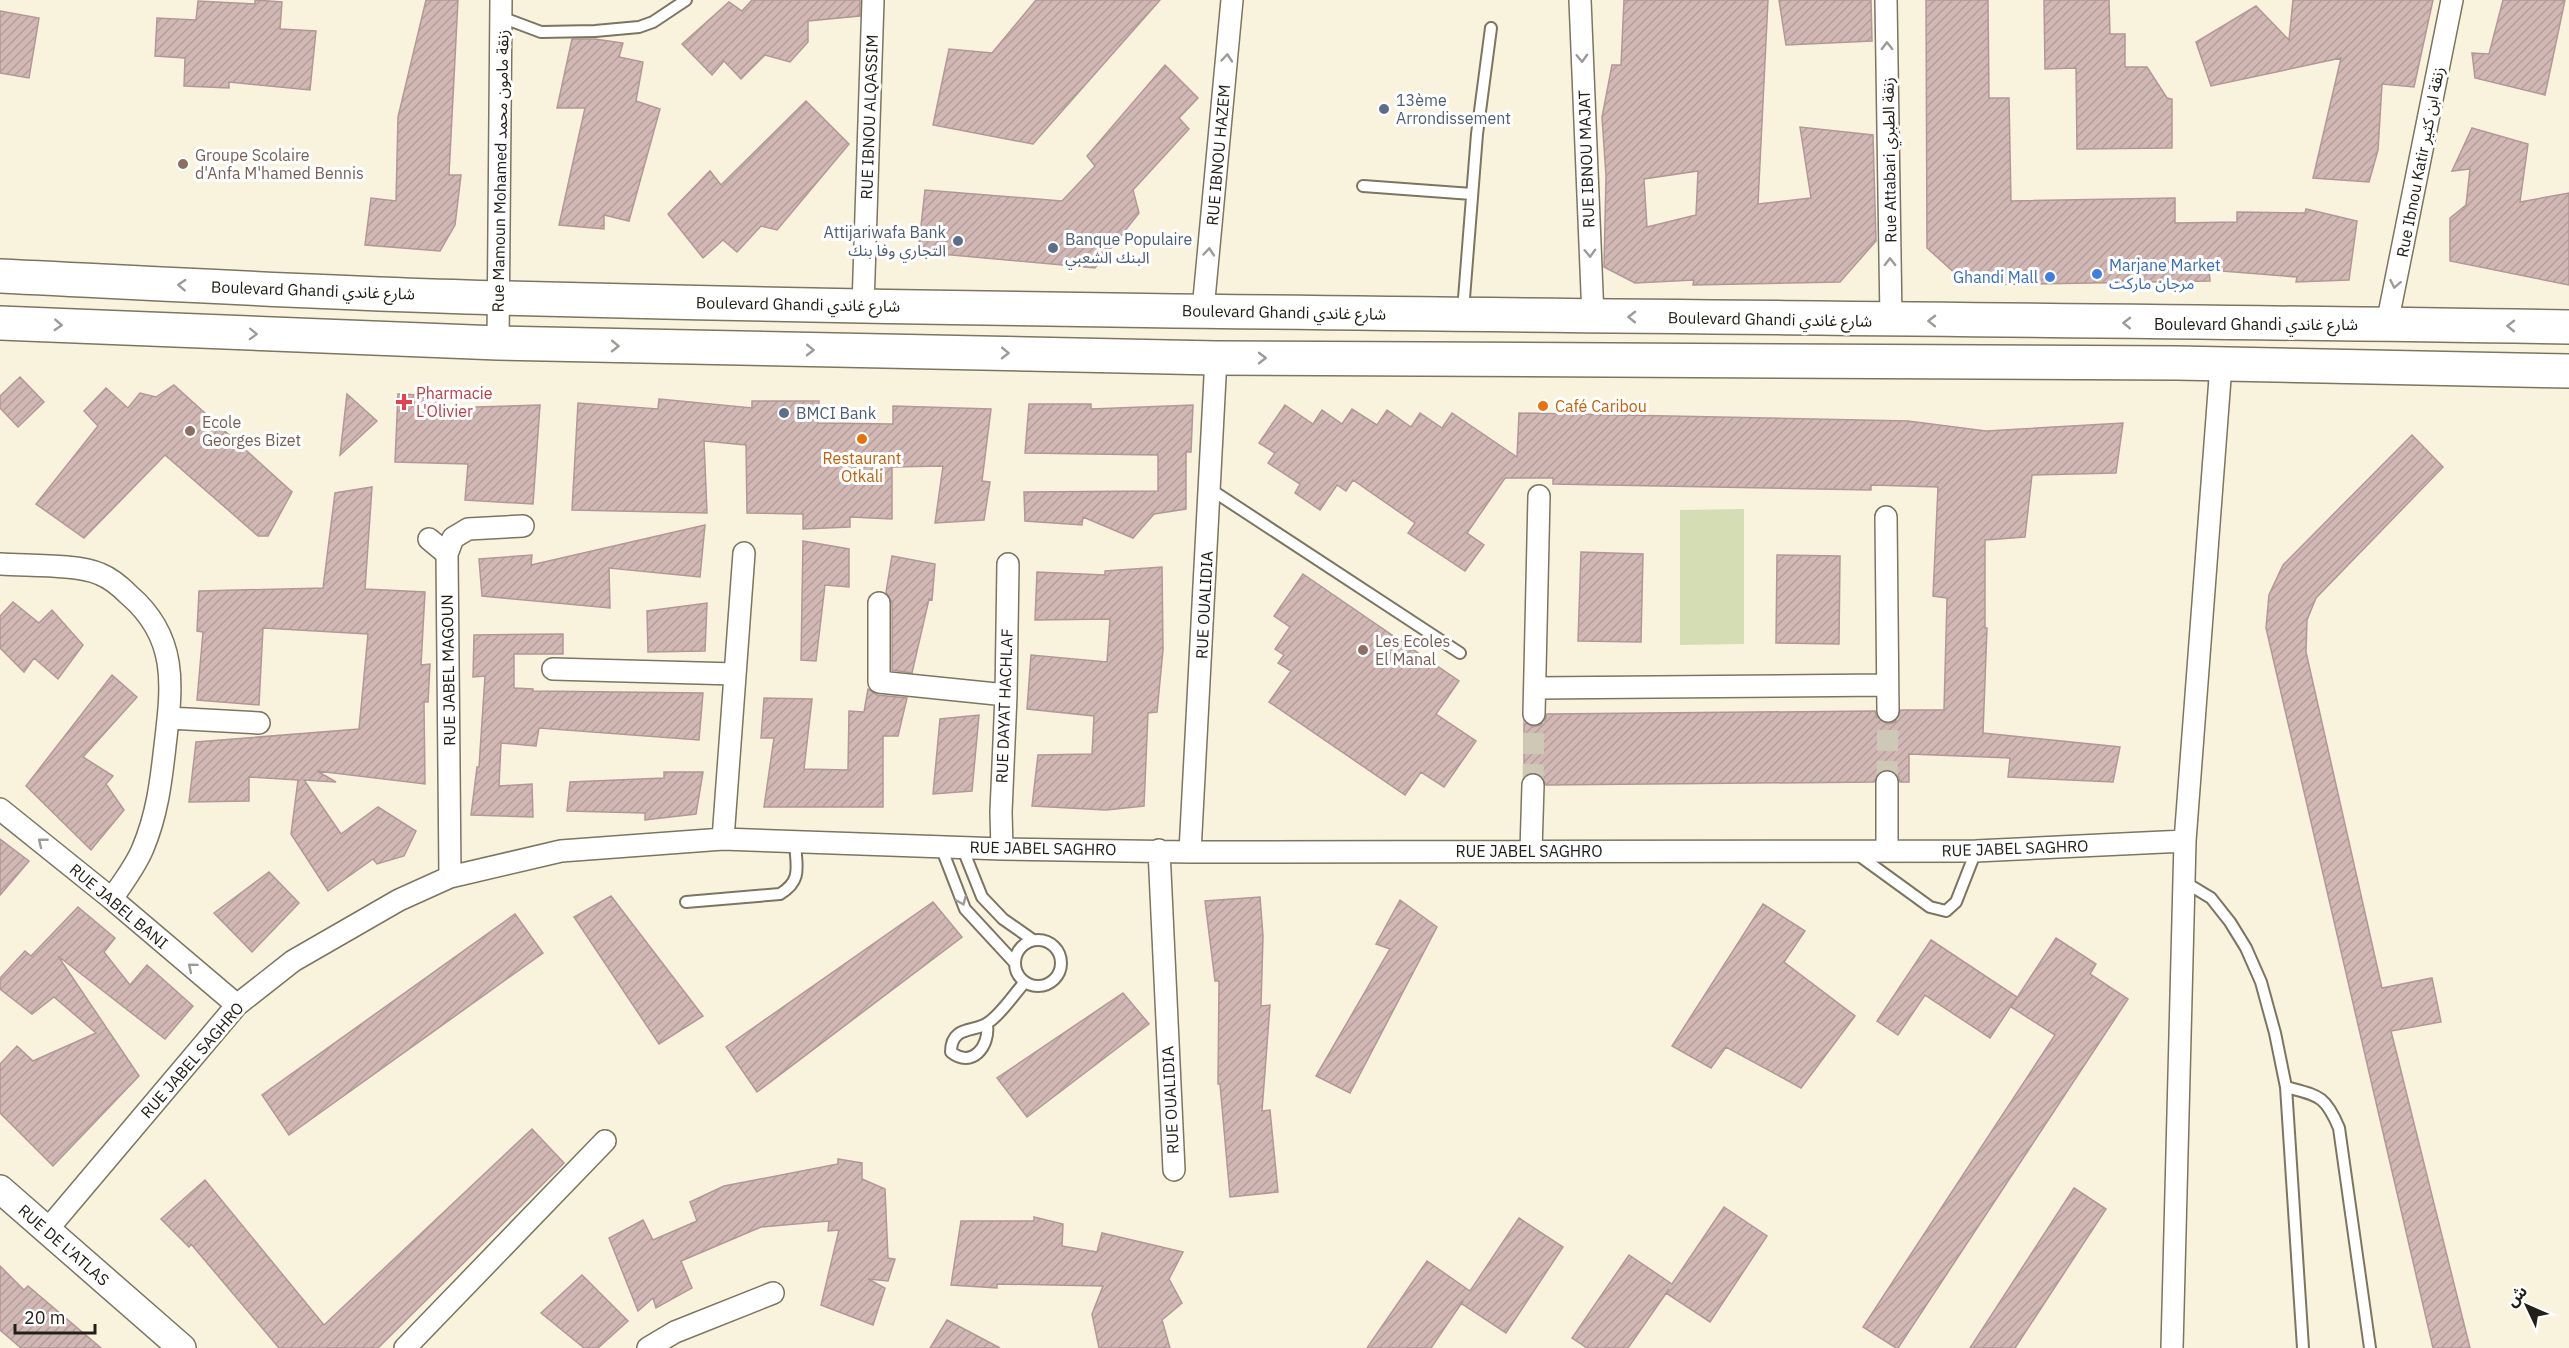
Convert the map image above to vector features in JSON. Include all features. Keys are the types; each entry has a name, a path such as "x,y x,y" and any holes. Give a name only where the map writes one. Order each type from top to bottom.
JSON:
{"main road":[{"name":"Boulevard Ghandi شارع غاندي","path":"0,276 498,298 863,306 1593,317 2569,327"},
{"path":"0,322 498,343 1215,358 2221,365 2569,371"}],"street":[{"name":"RUE IBNOU ALQASSIM","path":"863,306 873,0"},
{"name":"RUE IBNOU HAZEM","path":"1203,310 1232,0"},
{"name":"RUE IBNOU MAJAT","path":"1580,0 1593,317"},
{"name":"Rue Attabari زنقة الطبري","path":"1886,0 1891,320"},
{"name":"Rue Ibnou Katir زنقة ابن كثير","path":"2387,324 2452,0"},
{"name":"Rue Mamoun Mohamed زنقة مامون محمد","path":"498,343 501,8"},
{"name":"RUE OUALIDIA","path":"1190,852 1215,358"},
{"path":"2172,1348 2183,881 2221,365"},
{"path":"1534,714 1539,496"},
{"path":"1886,517 1887,711"},
{"path":"429,539 447,554 453,537 468,529 523,526"},
{"path":"723,839 744,553"},
{"name":"RUE JABEL MAGOUN","path":"447,554 450,877"},
{"path":"0,564 86,569 101,574 135,600 160,631 167,654 171,687 159,801 142,850 112,899"},
{"name":"RUE DAYAT HACHLAF","path":"1002,849 1008,564"},
{"path":"879,603 879,682 1006,695"},
{"path":"553,669 735,674"},
{"path":"1535,688 1887,685"},
{"path":"169,718 259,723"},
{"path":"1887,782 1887,851"},
{"path":"1531,851 1533,785"},
{"name":"RUE JABEL BANI","path":"0,809 112,899 237,1005"},
{"name":"RUE JABEL SAGHRO","path":"47,1230 237,1005 293,961 399,900 450,877 561,851 723,839 1002,849 1190,852 1976,851 2185,841"},
{"name":"RUE OUALIDIA","path":"1159,850 1174,1170"},
{"path":"405,1348 605,1141"},
{"name":"RUE DE L'ATLAS","path":"0,1189 182,1348"},
{"path":"648,1348 675,1332 773,1293"}],"lane":[{"path":"501,8 541,32 595,31 646,25 669,13 686,0"},
{"path":"1462,315 1472,194 1491,28"},
{"path":"1363,186 1472,194"},
{"path":"1210,489 1460,653"},
{"path":"686,902 780,894 791,887 797,878 795,842"},
{"path":"952,847 982,897 1003,919 1033,940"},
{"path":"952,847 965,909 1014,962 1019,977 1025,982 1039,986 1047,984 1053,980 1060,967 1061,959 1054,946 1041,940 1033,940 1024,944 1017,952 1014,962"},
{"path":"1852,850 1930,907 1946,911 1956,902 1976,851"},
{"path":"2183,881 2211,898 2230,922 2246,948 2261,982 2275,1033 2286,1087 2303,1348"},
{"path":"987,1025 1025,982"},
{"path":"2286,1087 2319,1096 2331,1109 2339,1128 2370,1348"}],"green space":[{"path":"1744,509 1744,644 1680,645 1680,510"}],"building":[{"path":"255,0 282,2 280,29 316,31 310,90 229,82 229,88 184,86 185,58 155,56 157,18 196,20 198,1 255,4"},
{"path":"426,0 458,0 449,175 461,175 455,225 440,251 365,245 371,198 396,201 398,117"},
{"path":"752,0 860,0 860,16 808,21 808,42 790,62 765,55 741,79 724,61 712,75 682,44 729,2 742,11"},
{"path":"1036,0 1160,0 1033,144 933,125 949,49 992,53"},
{"path":"1624,0 1768,0 1758,204 1811,198 1800,127 1873,135 1876,241 1840,282 1693,285 1694,280 1635,283 1604,267 1606,176 1602,117 1612,65 1621,65","holes":["1698,171 1696,215 1647,227 1644,179"]},
{"path":"1779,0 1871,0 1872,41 1786,45"},
{"path":"1926,0 1988,0 1989,98 2009,98 2011,201 2175,198 2175,223 2237,222 2237,212 2305,213 2306,209 2357,221 2349,280 2296,282 2297,277 2209,270 2210,281 1968,285 1927,248"},
{"path":"2044,0 2109,0 2110,34 2125,34 2125,67 2147,67 2167,98 2172,99 2172,148 2077,149 2076,68 2045,69"},
{"path":"2293,0 2433,0 2414,87 2382,84 2378,150 2369,182 2313,178 2341,58 2211,86 2196,42 2256,6 2289,40"},
{"path":"2503,0 2565,0 2545,95 2475,78 2472,53 2489,54"},
{"path":"0,11 39,18 29,78 0,73"},
{"path":"572,39 623,43 619,57 643,62 636,101 660,109 629,221 604,215 604,229 559,225 585,108 557,108"},
{"path":"1165,65 1198,98 1179,118 1189,129 1133,190 1139,213 1095,268 918,252 925,190 1062,201 1095,166 1087,156"},
{"path":"806,101 849,144 777,230 761,226 737,252 723,240 703,258 668,214 710,171 721,185"},
{"path":"2472,128 2528,144 2520,202 2569,193 2569,285 2450,261 2450,218 2466,205 2470,169 2452,171"},
{"path":"20,377 44,402 18,427 0,408 0,396"},
{"path":"174,385 292,492 268,536 258,536 165,455 84,538 36,504 98,426 84,411 106,388 128,408 140,393 156,397"},
{"path":"347,394 377,421 340,455"},
{"path":"398,394 442,396 442,408 540,405 533,504 465,500 468,464 395,462"},
{"path":"659,399 752,408 752,401 819,401 818,423 893,424 893,406 991,409 982,481 990,482 984,520 935,523 943,466 892,467 892,519 850,517 850,527 803,529 803,514 747,513 746,445 704,441 707,513 572,510 578,403 658,409"},
{"path":"1029,404 1091,404 1091,409 1193,405 1191,452 1186,452 1186,509 1154,514 1133,538 1083,517 1082,525 1025,521 1024,492 1158,491 1158,455 1025,453"},
{"path":"1285,405 1313,424 1322,410 1342,424 1352,409 1377,425 1387,410 1411,427 1420,413 1442,428 1452,413 1517,457 1519,413 1908,421 1986,431 2123,423 2116,473 2032,475 2025,537 1985,540 1985,628 1987,628 1983,733 2120,747 2113,782 2008,777 2010,758 1909,754 1909,782 1900,782 1898,775 1888,769 1880,771 1874,782 1546,785 1539,774 1533,772 1524,776 1524,721 1533,727 1540,725 1547,714 1875,711 1877,718 1888,724 1895,722 1901,710 1944,710 1947,598 1933,596 1938,487 1871,485 1871,490 1553,484 1553,478 1505,478 1467,533 1484,545 1465,571 1408,533 1415,523 1353,480 1346,491 1337,485 1320,510 1295,493 1300,484 1268,463 1275,453 1259,443"},
{"path":"2412,435 2443,467 2316,598 2307,620 2306,652 2382,988 2432,978 2441,1022 2391,1031 2470,1348 2433,1348 2266,628 2269,595 2283,565"},
{"path":"372,487 365,589 425,592 421,665 430,664 428,702 424,702 425,784 317,771 336,782 304,780 341,834 378,807 416,831 404,856 377,864 373,859 328,891 291,834 298,780 249,777 249,801 189,802 196,742 359,729 368,634 263,628 259,705 197,700 203,632 197,631 199,591 323,588 335,493"},
{"path":"705,525 700,577 609,568 610,608 482,596 479,559 532,555 531,565"},
{"path":"803,541 849,549 849,587 825,585 816,661 801,660"},
{"path":"1581,552 1643,554 1641,642 1578,641"},
{"path":"1777,555 1840,556 1839,644 1776,643"},
{"path":"892,556 935,564 932,600 929,599 912,673 892,670 892,603 886,592"},
{"path":"1162,567 1163,650 1157,712 1148,713 1144,806 1106,810 1032,806 1038,755 1092,754 1094,716 1027,709 1031,655 1107,662 1110,619 1035,620 1037,572 1105,575 1105,571"},
{"path":"1303,574 1459,681 1436,714 1476,741 1444,787 1421,772 1405,795 1269,702 1291,671 1278,663 1284,655 1275,649 1290,627 1274,616"},
{"path":"13,602 39,623 52,610 83,645 58,679 34,658 24,672 0,648 0,616"},
{"path":"707,603 705,651 648,652 647,611"},
{"path":"563,634 563,654 514,654 514,688 533,689 533,691 703,693 699,740 539,728 536,746 501,743 499,786 532,784 533,817 471,815 477,767 479,767 485,676 473,677 474,635"},
{"path":"112,675 137,697 83,757 113,776 106,784 124,810 91,850 26,786"},
{"path":"868,689 877,695 907,698 898,736 883,736 883,807 764,807 774,738 761,738 764,698 812,699 804,769 848,770 849,711 864,712"},
{"path":"979,715 972,791 933,794 940,719"},
{"path":"664,772 703,772 696,814 645,820 645,813 567,811 570,782 664,778"},
{"path":"0,839 29,861 0,895"},
{"path":"269,872 299,903 252,952 214,913"},
{"path":"611,896 703,1016 659,1044 574,917"},
{"path":"1260,897 1263,936 1261,1006 1270,1005 1262,1111 1270,1110 1278,1192 1230,1197 1220,1084 1218,1084 1219,981 1215,981 1205,901"},
{"path":"1400,900 1437,927 1350,1093 1316,1076 1390,949 1376,944"},
{"path":"933,902 962,937 757,1092 726,1047"},
{"path":"1763,904 1805,931 1784,962 1855,1016 1801,1088 1726,1047 1711,1068 1672,1046"},
{"path":"78,907 115,938 104,952 130,985 147,965 193,1006 165,1039 58,956 139,1076 53,1166 0,1113 0,1064 17,1046 33,1061 96,1033 54,997 32,1014 0,989 0,978 25,951 31,956"},
{"path":"515,914 543,953 289,1135 262,1095"},
{"path":"2056,938 2096,964 2090,974 2128,999 1896,1348 1863,1327 2055,1035 2011,1007"},
{"path":"1931,940 2017,997 1990,1038 1925,995 1898,1035 1877,1021"},
{"path":"1123,993 1149,1024 1027,1117 997,1078"},
{"path":"532,1129 564,1163 378,1348 279,1348 191,1244 189,1247 161,1219 205,1180 324,1325"},
{"path":"838,1159 862,1163 862,1179 885,1189 888,1258 895,1259 888,1281 868,1279 885,1288 873,1325 821,1305 839,1230 828,1231 829,1221 761,1227 681,1261 692,1288 656,1308 653,1298 638,1311 609,1238 643,1220 653,1240 697,1221 690,1202 724,1186 838,1164"},
{"path":"2074,1188 2106,1209 2015,1348 1970,1348"},
{"path":"1724,1207 1767,1236 1710,1322 1666,1293 1628,1348 1587,1348 1572,1338 1629,1255 1672,1284"},
{"path":"1034,1217 1063,1224 1062,1246 1097,1252 1102,1233 1183,1252 1169,1279 1182,1303 1162,1320 1170,1348 1099,1348 1092,1314 1103,1286 997,1284 997,1288 951,1285 961,1221 1034,1221"},
{"path":"1519,1218 1563,1247 1506,1333 1462,1304 1463,1301 1431,1348 1367,1348 1427,1261 1470,1291"},
{"path":"0,1266 24,1290 28,1286 101,1348 21,1348 0,1330"},
{"path":"582,1275 628,1321 598,1348 584,1348 541,1313"},
{"path":"947,1320 1000,1348 930,1348"}],"tunnel":[{"path":"1887,782 1888,711"},
{"path":"1533,785 1534,714"}],"place":[{"name":"13ème Arrondissement","path":"1384,109"},
{"name":"Groupe Scolaire d'Anfa M'hamed Bennis","path":"183,164"},
{"name":"Attijariwafa Bank التجاري وفا بنك","path":"958,241"},
{"name":"Banque Populaire البنك الشعبي","path":"1053,248"},
{"name":"Marjane Market مرجان ماركت","path":"2097,274"},
{"name":"Ghandi Mall","path":"2050,277"},
{"name":"Pharmacie L'Olivier","path":"404,402"},
{"name":"Café Caribou","path":"1543,406"},
{"name":"BMCI Bank","path":"784,413"},
{"name":"Ecole Georges Bizet","path":"190,431"},
{"name":"Restaurant Otkali","path":"862,439"},
{"name":"Les Ecoles El Manal","path":"1363,650"}]}
